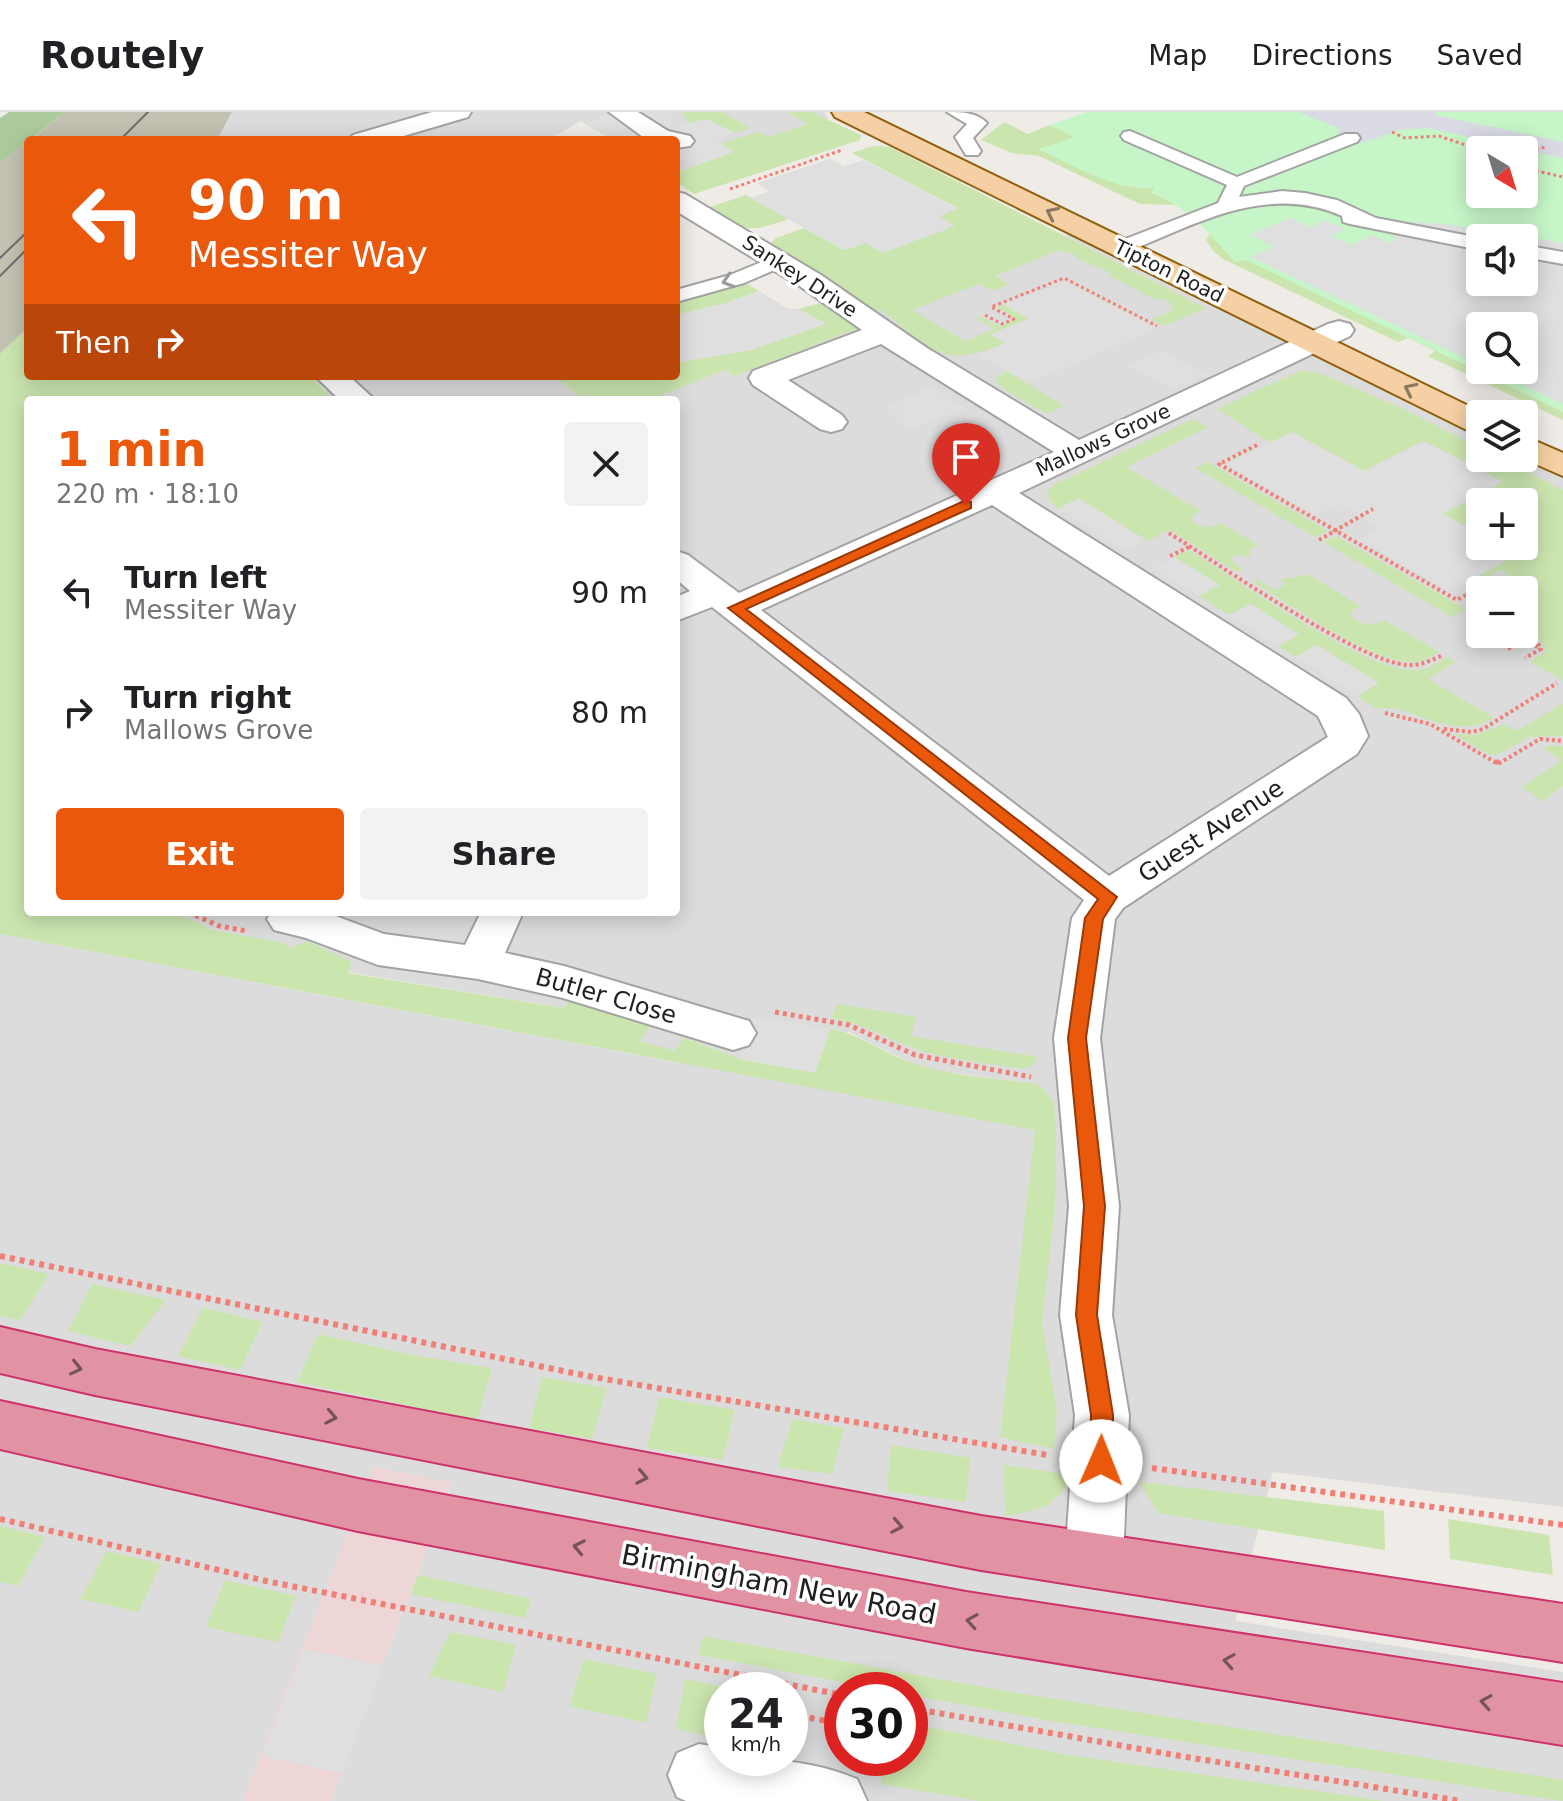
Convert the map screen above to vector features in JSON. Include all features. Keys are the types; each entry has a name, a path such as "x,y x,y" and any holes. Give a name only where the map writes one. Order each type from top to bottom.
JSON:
{"highway":[{"path":"0,1350 95,1372 966,1540 1563,1633"},
{"name":"Birmingham New Road","path":"0,1425 358,1505 951,1617 1563,1714"}],"main road":[{"name":"Tipton Road","path":"894,112 972,151 1135,243"},
{"name":"Tipton Road","path":"848,114 1135,243 1326,336 1475,400"},
{"name":"Tipton Road","path":"1326,336 1466,416"},
{"path":"1538,429 1563,441"},
{"path":"1538,453 1563,466"}],"street":[{"path":"351,116 371,136 459,112"},
{"path":"621,112 658,136"},
{"name":"Sankey Drive","path":"680,202 779,261 951,377 1077,452"},
{"path":"680,235 714,222"},
{"name":"Sankey Drive","path":"831,422 764,378 884,332"},
{"name":"Mallows Grove","path":"726,600 994,492 1326,336"},
{"path":"335,380 353,396"},
{"path":"994,492 1340,714"},
{"path":"680,565 1108,897 1094,918 1077,1038 1094,1206 1086,1315 1102,1415 1094,1561"},
{"path":"680,609 726,600"},
{"name":"Guest Avenue","path":"1108,897 1343,745 1348,736 1340,714"},
{"path":"478,963 500,916"},
{"name":"Butler Close","path":"289,919 314,924 378,949 478,963 564,982 733,1033"},
{"path":"699,1775 835,1801"}],"lane":[{"path":"955,112 978,123 964,137 972,151"},
{"path":"1130,136 1237,183"},
{"path":"1225,208 1237,183 1351,138"},
{"path":"1135,243 1225,208 1304,209 1466,241"},
{"path":"1538,254 1563,258"},
{"path":"680,295 737,279 779,261"}],"path":[{"path":"1392,132 1405,138 1439,136 1466,145"},
{"path":"1538,149 1546,147"},
{"path":"680,202 847,149"},
{"path":"1538,171 1563,177"},
{"path":"985,315 1002,324 1014,319 991,307 1064,278 1157,326"},
{"path":"1257,445 1219,464 1457,600 1466,596"},
{"path":"1319,540 1373,509"},
{"path":"1169,533 1333,634 1392,662 1415,665 1443,655"},
{"path":"1243,579 1250,575"},
{"path":"1538,643 1541,649"},
{"path":"1525,658 1541,649"},
{"path":"1439,729 1471,732 1483,729 1557,683"},
{"path":"1340,714 1396,713 1439,729 1498,764 1540,739 1563,741"},
{"path":"733,1033 750,1008 849,1025 915,1055 1084,1086"},
{"path":"0,1256 593,1377 1008,1450 1563,1525"},
{"path":"0,1519 266,1581 708,1672"},
{"path":"928,1711 1461,1801"}],"shaded area":[{"path":"65,112 232,112 219,136 35,136"},
{"path":"232,112 824,112 829,119 680,172 680,136 606,136 581,121 555,136 219,136"},
{"path":"612,112 658,112 679,126 706,119 735,133 715,141 734,152 694,166 680,159 680,136 606,136 585,124"},
{"path":"1298,112 1437,112 1435,115 1535,136 1466,136 1427,128 1399,130 1362,143 1336,132 1341,129"},
{"path":"1538,137 1563,142 1563,158 1538,153"},
{"path":"24,144 24,331 0,354 0,163"},
{"path":"830,159 844,166 864,160 958,209 939,216 955,226 883,253 865,243 844,250 751,198 770,191 757,183"},
{"path":"1290,218 1311,227 1326,220 1345,229 1331,236 1351,245 1372,235 1390,243 1396,240 1392,237 1405,222 1466,227 1466,296 1538,296 1538,239 1563,243 1563,404 1521,384 1538,384 1538,312 1466,312 1466,358 1251,257 1274,247 1250,235"},
{"path":"1097,223 1466,405 1466,472 1538,472 1538,441 1563,453 1563,1507 1273,1472 1235,1621 1563,1672 1563,1801 331,1801 452,1483 374,1467 243,1801 0,1801 0,934 674,1062 1033,1083 945,1072 909,1062 849,1032 740,1059 684,1037 675,1051 639,1041 649,1025 570,1001 565,1008 348,972 352,962 241,943 173,916 680,916 680,396 659,396"},
{"path":"1064,281 1155,329 1029,383 979,355 1005,343 990,334 1028,319 1004,305"},
{"path":"759,291 788,309 798,309 826,324 751,350 680,362 680,314 727,303"},
{"path":"1161,351 1207,375 1174,390 1128,366"},
{"path":"315,380 559,380 578,396 325,396 326,390"},
{"path":"924,384 964,408 910,430 893,419 902,415 888,407 918,393"},
{"path":"1292,432 1364,471 1424,441 1466,463 1466,472 1484,472 1503,482 1492,488 1466,488 1466,502 1443,514 1466,526 1466,560 1507,560 1479,576 1466,576 1466,583 1451,592 1360,540 1381,528 1338,504 1315,515 1225,464"},
{"path":"1078,498 1148,541 1127,551 1058,509"},
{"path":"1174,557 1220,585 1199,596 1153,568"},
{"path":"1250,604 1299,634 1278,646 1229,615"},
{"path":"1317,645 1379,683 1358,696 1296,657"},
{"path":"751,1017 830,1029 815,1073 740,1059"},
{"path":"373,1467 452,1482 331,1801 243,1801"},
{"path":"304,1649 382,1665 341,1773 262,1756"}],"green space":[{"path":"9,112 65,112 34,136 24,136 24,144 0,163 0,118"},
{"path":"683,112 722,112 751,128 735,133 706,119 688,124"},
{"path":"787,112 811,112 861,135 860,140 694,194 680,185 680,172 733,152 720,144 758,132 768,137 808,124"},
{"path":"1087,112 1563,112 1563,412 1505,384 1538,384 1538,312 1466,312 1466,365 1246,260 1235,262 1188,214 1152,192 1155,187 1141,188 1111,182 1039,149 1074,137 1050,125"},
{"path":"1004,122 1028,134 1050,125 1075,137 1040,150 1112,182 1142,188 1156,187 1152,193 1178,205 1140,204 1039,156 1012,153 981,140"},
{"path":"873,146 890,147 1206,308 1164,326 1151,319 1174,310 1170,307 1172,304 1161,298 1156,300 1108,275 1111,273 1060,250 995,276 1010,284 993,291 979,284 912,310 965,341 994,329 976,318 981,317 999,326 1017,319 997,307 1004,305 1029,319 991,335 1006,343 984,351 966,355 938,352 881,310 875,311 771,243 776,238 804,228 844,250 954,226 938,216 957,208 852,153"},
{"path":"746,195 789,219 763,227 746,228 707,208"},
{"path":"1211,232 1466,363 1466,374 1428,356 1435,351 1408,338 1398,342 1223,259 1206,240"},
{"path":"746,283 759,291 727,303 680,314 680,299"},
{"path":"824,302 865,330 856,334 850,331 735,376 725,370 659,396 579,396 559,380 680,380 680,362 751,350 825,323 798,309"},
{"path":"24,331 24,380 314,380 327,393 326,396 24,396 24,916 184,916 212,930 281,942 291,948 307,941 352,962 348,973 564,1008 570,1000 650,1025 640,1041 675,1051 684,1037 740,1059 815,1073 830,1029 925,1067 1034,1083 1044,1089 1054,1104 1056,1131 1055,1208 1042,1323 1057,1411 1054,1449 1000,1437 1035,1130 0,934 0,354"},
{"path":"1301,370 1320,373 1399,407 1466,441 1466,463 1424,441 1364,471 1292,432 1270,443 1217,409"},
{"path":"1007,371 1064,406 1046,414 1001,388 995,379"},
{"path":"1487,384 1514,384 1563,404 1563,420 1538,408 1538,400 1521,400"},
{"path":"1193,419 1208,427 1126,467 1201,511 1192,516 1191,521 1195,524 1206,527 1221,523 1258,545 1251,549 1249,557 1238,555 1230,559 1242,570 1237,572 1170,530 1148,541 1079,499 1058,509 1049,500 1048,490 1055,484"},
{"path":"1208,462 1328,531 1315,537 1195,468"},
{"path":"1483,472 1528,472 1563,490 1563,680 1530,662 1546,651 1538,636 1538,576 1511,576 1500,570 1489,576 1479,576 1507,560 1538,560 1538,488 1491,488 1502,482"},
{"path":"1466,502 1466,526 1443,514"},
{"path":"1336,536 1466,609 1452,617 1323,542"},
{"path":"1189,550 1300,621 1364,655 1391,666 1413,670 1427,668 1447,657 1455,662 1428,679 1494,718 1469,726 1446,725 1398,709 1373,707 1358,696 1378,683 1317,645 1296,657 1278,646 1298,634 1250,604 1229,615 1199,596 1219,585 1174,557"},
{"path":"1307,574 1361,606 1352,611 1351,617 1355,620 1371,624 1384,620 1439,652 1414,662 1373,652 1330,630 1253,582 1257,579 1275,590 1286,584 1280,580"},
{"path":"1563,703 1563,736 1529,737 1497,755 1488,754 1454,734 1475,735 1504,724 1517,731"},
{"path":"1563,746 1563,785 1543,802 1522,787 1561,761 1542,748"},
{"path":"838,1004 916,1017 911,1036 1038,1057 1033,1065 1023,1069 926,1052 831,1018"},
{"path":"0,1263 49,1274 20,1320 0,1316"},
{"path":"92,1284 166,1300 130,1346 68,1331"},
{"path":"203,1308 263,1322 240,1370 178,1356"},
{"path":"318,1334 417,1356 492,1368 477,1420 297,1382"},
{"path":"542,1377 607,1388 592,1439 529,1428"},
{"path":"659,1397 735,1410 723,1460 647,1448"},
{"path":"792,1419 844,1428 832,1474 778,1467"},
{"path":"891,1445 970,1458 966,1502 887,1491"},
{"path":"1004,1465 1073,1475 1059,1495 1046,1506 1005,1516"},
{"path":"1140,1482 1384,1511 1385,1550 1158,1513"},
{"path":"1448,1519 1549,1535 1553,1575 1450,1559"},
{"path":"0,1526 45,1537 18,1586 0,1582"},
{"path":"107,1551 161,1564 138,1612 80,1599"},
{"path":"418,1575 531,1599 525,1618 410,1594"},
{"path":"225,1580 296,1596 278,1642 206,1627"},
{"path":"450,1632 516,1645 503,1692 429,1676"},
{"path":"703,1636 901,1672 824,1672 824,1679 808,1676 808,1672 789,1672 698,1655"},
{"path":"584,1659 657,1674 646,1723 569,1706"},
{"path":"928,1677 1563,1780 1563,1801 1052,1721 928,1698"},
{"path":"685,1679 704,1683 704,1735 676,1729"},
{"path":"928,1727 1062,1754 1384,1801 979,1801 881,1784 882,1776 928,1776"}],"tram line":[{"path":"124,136 148,112"},
{"path":"0,258 24,235"},
{"path":"0,276 24,252"}],"route":[{"path":"966,505 736,608 1108,897 1094,918 1077,1038 1094,1206 1086,1315 1102,1415 1101,1461"}]}
